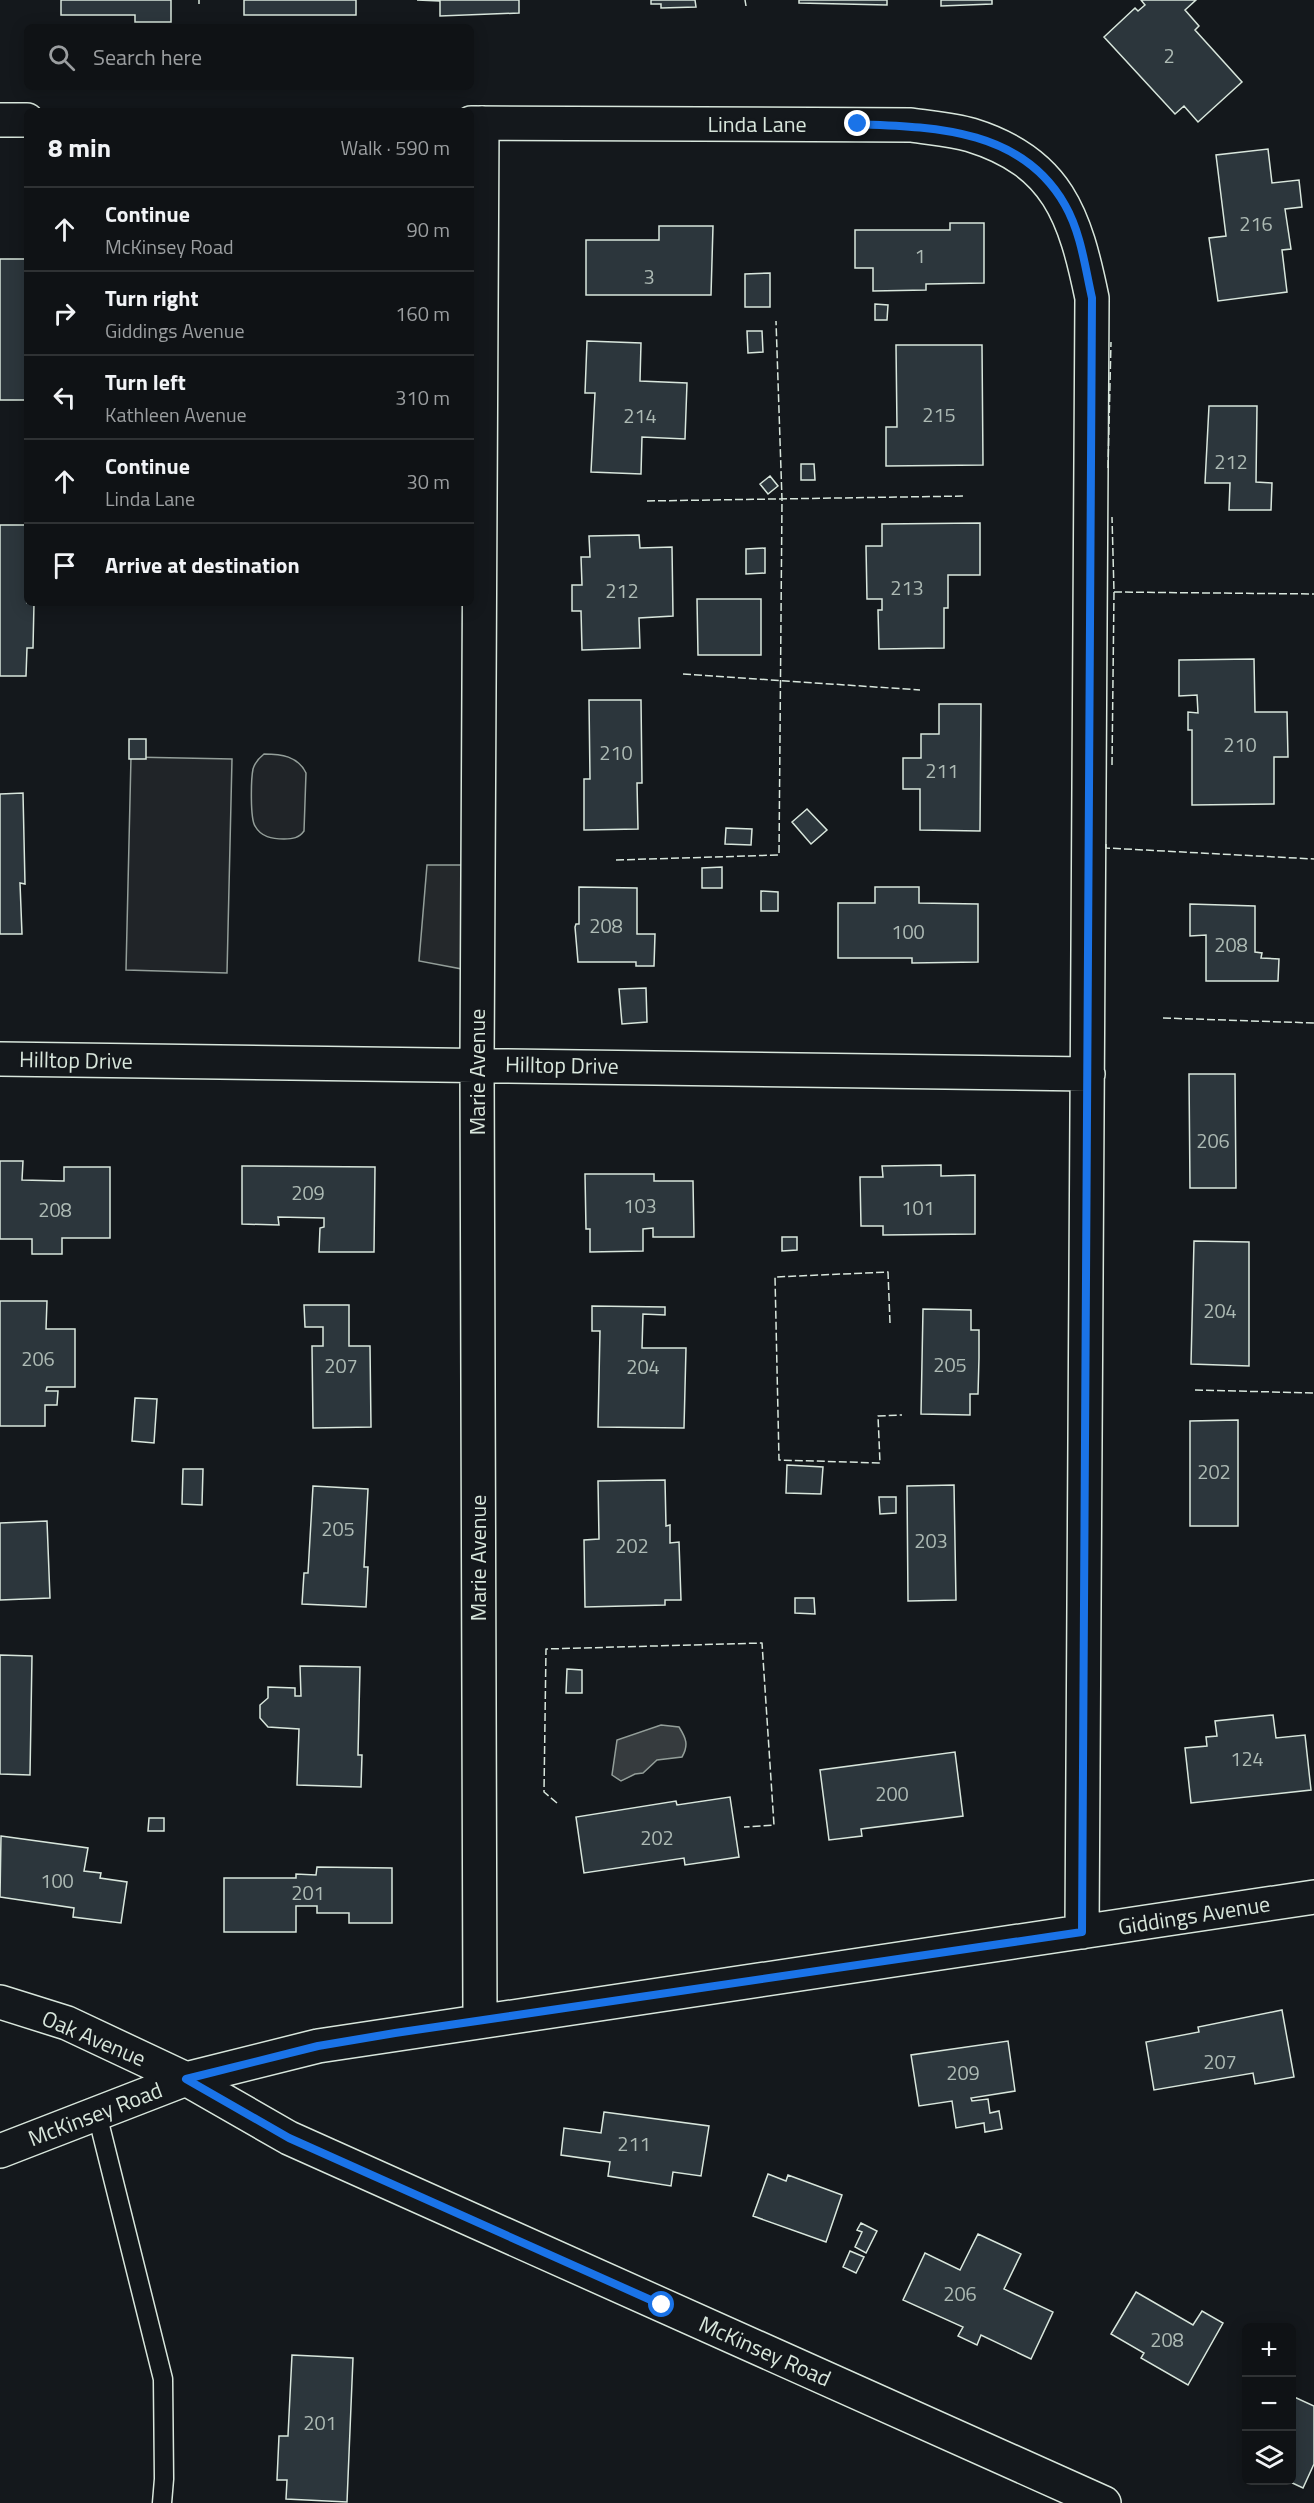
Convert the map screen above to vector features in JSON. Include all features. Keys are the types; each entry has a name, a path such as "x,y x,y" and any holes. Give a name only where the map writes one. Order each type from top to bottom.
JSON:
{"street":[{"path":"0,120 24,120"},
{"name":"Linda Lane","path":"477,123 911,125 969,134 1007,149 1035,167 1065,205 1081,246 1092,298 1082,1932"},
{"name":"Marie Avenue","path":"477,123 480,2021"},
{"name":"Hilltop Drive","path":"0,1059 1088,1074"},
{"name":"Giddings Avenue","path":"186,2079 318,2046 1314,1897"},
{"name":"Oak Avenue","path":"0,2002 67,2023 186,2079"},
{"name":"McKinsey Road","path":"0,2151 186,2079 289,2138 1104,2503"}],"lane":[{"path":"97,2114 164,2379 162,2503"}],"shaded area":[{"path":"264,754 294,760 303,767 306,773 304,831 295,838 271,838 260,833 253,822 252,774 256,762"},
{"path":"131,757 232,759 227,973 126,970"},
{"path":"427,865 463,865 462,969 419,961"},
{"path":"661,1725 679,1727 686,1742 682,1757 657,1760 643,1773 621,1781 612,1775 617,1740"}],"building":[{"path":"61,0 171,0 171,22 135,22 135,15 61,15"},
{"path":"244,0 356,0 356,15 244,15"},
{"path":"417,0 519,0 519,13 440,16 440,1"},
{"path":"651,0 695,0 696,7 661,8 661,4 651,4"},
{"path":"799,0 887,0 887,5 799,3"},
{"path":"941,0 992,0 992,4 941,6"},
{"path":"1141,0 1196,0 1185,10 1199,26 1195,30 1242,82 1198,122 1184,106 1175,114 1104,37 1135,8 1138,11 1145,5"},
{"path":"1268,149 1272,183 1299,180 1302,207 1285,209 1291,249 1282,250 1287,292 1218,301 1209,238 1226,236 1216,155"},
{"path":"950,223 984,223 984,283 926,284 926,290 873,291 873,268 855,268 855,230 950,230"},
{"path":"659,226 713,226 711,295 586,295 586,240 659,240"},
{"path":"0,259 24,259 24,400 0,400"},
{"path":"770,273 770,307 745,307 745,274"},
{"path":"875,304 888,305 887,320 875,320"},
{"path":"747,331 762,331 763,352 748,353"},
{"path":"587,341 641,343 640,381 687,383 685,439 642,437 641,474 591,472 595,393 585,393"},
{"path":"896,345 982,345 983,465 886,466 886,427 897,427"},
{"path":"1209,406 1257,406 1256,482 1272,483 1271,510 1229,510 1230,483 1205,483"},
{"path":"801,464 814,464 815,480 801,480"},
{"path":"770,476 778,486 768,494 760,484"},
{"path":"980,523 980,575 948,575 948,608 944,608 944,648 879,649 878,610 882,610 882,599 867,599 866,546 882,546 882,524"},
{"path":"0,525 24,525 24,606 34,606 33,648 27,648 26,676 0,676"},
{"path":"639,535 640,548 672,547 673,616 639,618 640,648 582,650 581,611 572,611 572,585 582,585 581,557 590,557 589,536"},
{"path":"765,548 765,573 746,574 746,549"},
{"path":"697,599 761,599 761,655 698,655"},
{"path":"1254,659 1255,712 1287,712 1288,757 1274,757 1274,804 1192,805 1192,730 1188,730 1188,712 1198,713 1197,695 1179,696 1179,660"},
{"path":"589,700 641,700 642,783 637,783 638,829 584,830 584,779 590,779"},
{"path":"939,704 981,704 980,831 920,830 920,789 903,789 903,758 921,758 921,734 939,734"},
{"path":"129,739 146,739 146,759 129,759"},
{"path":"23,793 25,884 20,883 22,934 0,934 0,794"},
{"path":"807,809 827,830 811,844 792,822"},
{"path":"726,828 752,829 751,845 725,844"},
{"path":"722,867 722,888 702,888 702,868"},
{"path":"579,887 637,888 637,934 655,934 654,966 636,966 636,962 578,962 575,927 579,924"},
{"path":"875,887 919,887 919,903 978,904 978,962 912,963 912,958 838,958 838,903 875,903"},
{"path":"761,891 778,892 778,911 761,911"},
{"path":"1190,904 1255,906 1255,952 1262,953 1261,958 1279,959 1278,981 1206,981 1206,935 1190,936"},
{"path":"646,988 647,1022 622,1024 619,989"},
{"path":"1189,1074 1235,1074 1236,1188 1190,1188"},
{"path":"0,1161 23,1161 22,1180 64,1181 64,1167 110,1167 110,1238 62,1238 62,1254 32,1254 32,1239 0,1239"},
{"path":"941,1165 941,1176 975,1175 975,1234 883,1235 883,1226 861,1226 860,1177 883,1177 882,1166"},
{"path":"242,1166 375,1167 374,1252 319,1252 320,1228 324,1227 324,1218 278,1217 279,1225 242,1224"},
{"path":"585,1174 654,1174 654,1181 693,1181 694,1237 653,1237 653,1228 643,1229 643,1251 590,1252 590,1229 586,1229"},
{"path":"782,1237 797,1237 797,1250 782,1251"},
{"path":"1194,1241 1249,1242 1249,1366 1191,1364"},
{"path":"0,1301 47,1301 46,1329 75,1329 75,1387 47,1387 46,1391 58,1391 57,1405 45,1405 45,1426 0,1426"},
{"path":"304,1305 349,1305 349,1346 370,1346 371,1427 313,1428 312,1346 323,1346 323,1327 305,1327"},
{"path":"592,1306 665,1307 665,1315 643,1314 642,1348 686,1348 684,1428 598,1427 600,1331 592,1331"},
{"path":"923,1309 971,1310 971,1330 979,1330 979,1358 978,1394 970,1394 970,1415 921,1414"},
{"path":"135,1398 157,1399 154,1443 132,1441"},
{"path":"1238,1420 1238,1526 1190,1526 1190,1421"},
{"path":"787,1465 823,1467 821,1494 786,1493"},
{"path":"183,1469 203,1469 202,1505 182,1504"},
{"path":"665,1480 666,1526 670,1525 670,1543 679,1542 681,1600 665,1600 665,1605 585,1607 584,1540 599,1539 598,1481"},
{"path":"954,1485 956,1600 908,1601 907,1486"},
{"path":"313,1486 368,1489 364,1567 368,1567 366,1607 302,1604 304,1573 308,1573"},
{"path":"879,1497 896,1497 896,1513 880,1514"},
{"path":"47,1521 50,1598 0,1600 0,1523"},
{"path":"795,1598 814,1598 815,1614 795,1613"},
{"path":"0,1655 32,1656 30,1775 0,1774"},
{"path":"300,1666 360,1667 358,1755 362,1755 361,1787 297,1785 299,1729 268,1727 260,1718 260,1705 268,1698 268,1687 295,1688 295,1696 301,1696"},
{"path":"567,1669 582,1670 582,1693 566,1693"},
{"path":"1273,1715 1276,1738 1305,1735 1311,1790 1191,1803 1185,1748 1207,1746 1206,1737 1217,1736 1215,1721"},
{"path":"955,1752 963,1816 861,1829 862,1836 829,1840 820,1770"},
{"path":"730,1797 739,1857 685,1865 684,1858 584,1873 576,1817 676,1801 677,1805"},
{"path":"149,1818 164,1818 164,1831 148,1831"},
{"path":"1,1836 88,1848 84,1871 101,1873 100,1878 127,1882 121,1923 73,1917 74,1908 0,1897"},
{"path":"317,1867 392,1868 392,1923 349,1923 349,1913 317,1913 317,1906 296,1906 296,1932 224,1932 224,1878 296,1878 296,1874 316,1875"},
{"path":"1282,2010 1294,2077 1255,2084 1253,2073 1154,2090 1146,2042 1199,2032 1198,2027"},
{"path":"1008,2041 1015,2091 971,2098 972,2101 988,2099 990,2113 999,2111 1002,2129 985,2132 984,2123 956,2128 952,2101 919,2106 911,2055"},
{"path":"604,2112 709,2126 701,2176 673,2172 671,2186 608,2176 610,2162 561,2155 564,2128 601,2133"},
{"path":"768,2174 786,2181 788,2175 842,2195 826,2242 753,2216"},
{"path":"861,2223 877,2231 866,2253 855,2247 862,2232 857,2230"},
{"path":"978,2234 1021,2254 1004,2289 1053,2312 1031,2359 981,2335 977,2345 958,2336 963,2327 903,2300 925,2253 960,2270"},
{"path":"850,2251 864,2257 856,2273 843,2267"},
{"path":"1136,2292 1193,2325 1202,2311 1223,2323 1188,2385 1141,2358 1144,2353 1111,2334"},
{"path":"292,2355 353,2358 347,2502 286,2499 287,2480 277,2480 279,2436 288,2436"},
{"path":"1296,2398 1314,2406 1314,2464 1303,2488 1296,2485"}],"fence":[{"path":"745,0 746,6"},
{"path":"616,860 779,855 782,500 776,321"},
{"path":"1108,468 1111,342"},
{"path":"647,501 965,496"},
{"path":"1112,517 1114,592 1112,765"},
{"path":"1114,592 1314,594"},
{"path":"683,674 920,690"},
{"path":"1106,844 1106,848 1314,859"},
{"path":"1163,1018 1314,1023"},
{"path":"890,1323 888,1272 775,1277 779,1460 880,1463 878,1416 902,1415"},
{"path":"1195,1390 1314,1393"},
{"path":"557,1803 544,1792 546,1649 762,1643 774,1825 744,1827"}],"route":[{"path":"662,2305 289,2138 186,2079 318,2046 395,2033 1082,1932 1092,298 1081,246 1065,205 1035,167 1007,149 969,134 911,125 858,124"}]}
